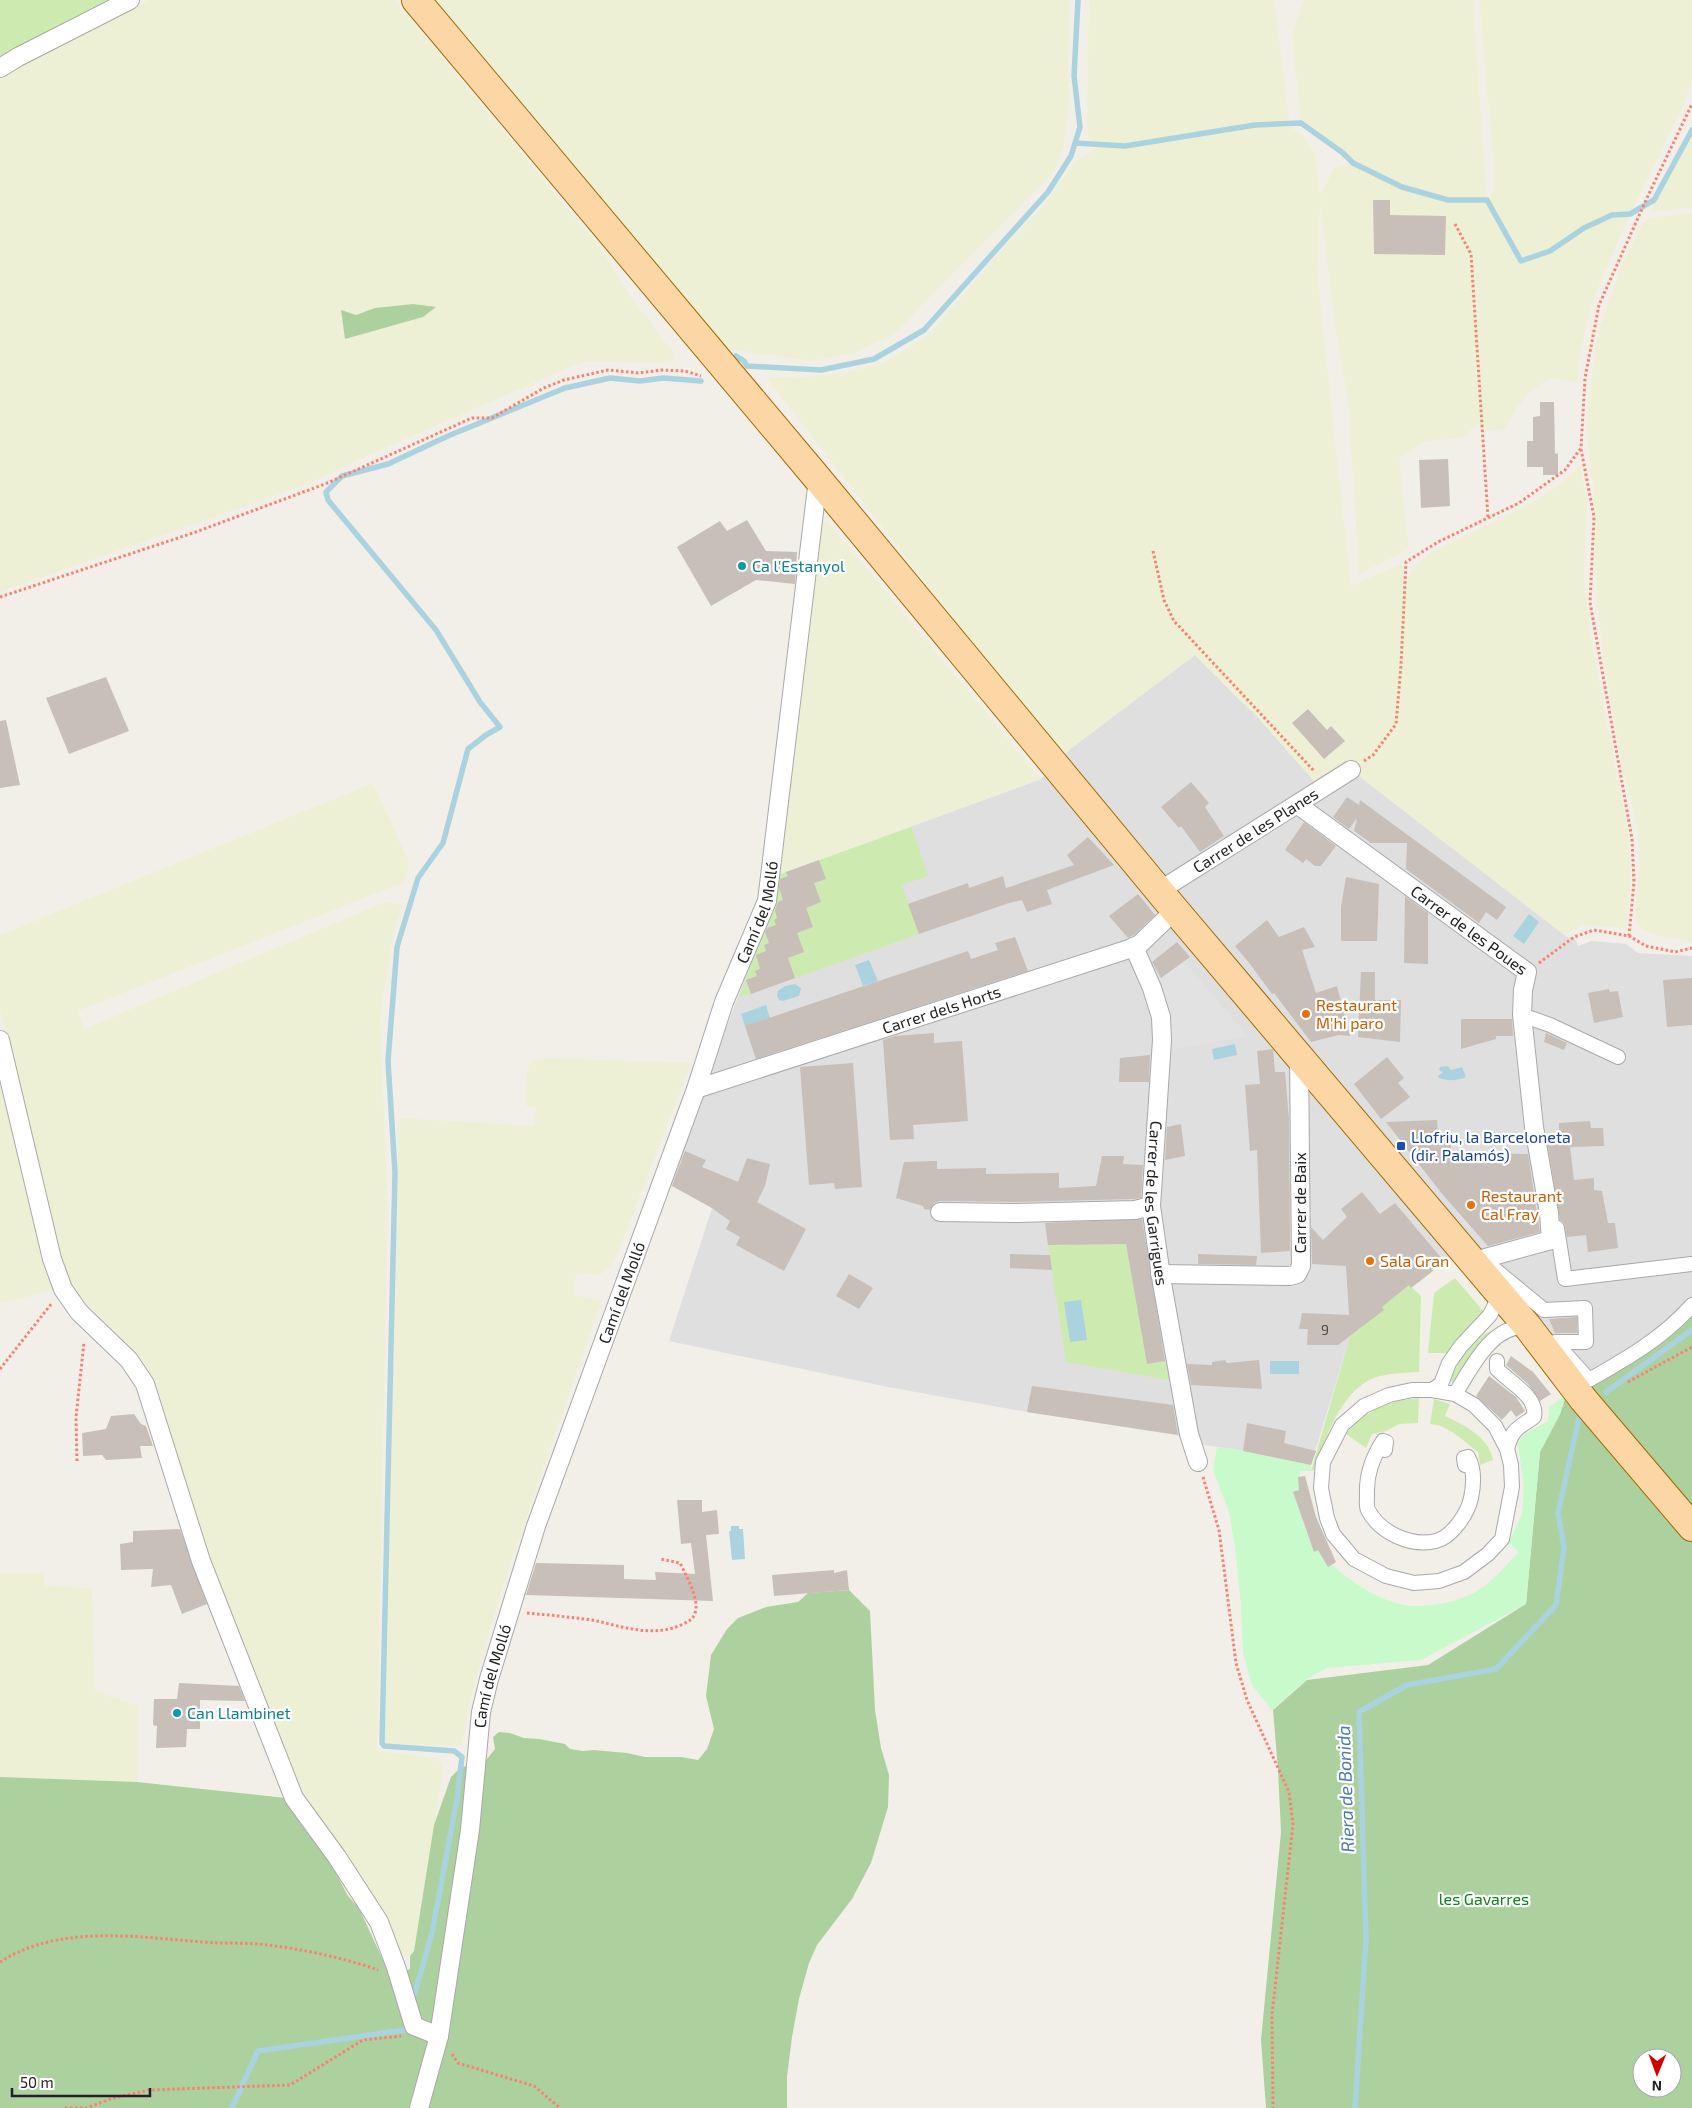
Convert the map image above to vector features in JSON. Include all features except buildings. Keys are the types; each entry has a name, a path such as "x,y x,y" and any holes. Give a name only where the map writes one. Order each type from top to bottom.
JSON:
{"main road":[{"path":"416,0 818,479 1167,901 1477,1260 1500,1295 1528,1327 1583,1399 1692,1528"}],"street":[{"path":"0,68 130,0"},
{"name":"Camí del Molló","path":"419,2108 439,2036 470,1830 481,1712 509,1611 536,1526 696,1089 724,1002 767,901 818,479"},
{"name":"Carrer de les Planes","path":"1167,901 1298,805 1351,770"},
{"name":"Carrer de les Poues","path":"1298,805 1527,972 1523,990 1522,1016 1534,1127 1550,1231"},
{"name":"Carrer dels Horts","path":"696,1089 1140,944 1167,901"},
{"name":"Carrer de les Garrigues","path":"1134,946 1162,1017 1151,1206 1160,1274 1189,1434 1198,1462"},
{"path":"1522,1016 1550,1025 1618,1057"},
{"path":"0,1040 52,1259 63,1289 79,1312 129,1360 145,1384 201,1561 294,1798 337,1857 378,1922 396,1967 414,2026 439,2036"},
{"name":"Carrer de Baix","path":"1160,1274 1290,1276 1297,1274 1301,1266 1299,1055"},
{"path":"940,1212 1014,1213 1135,1210 1151,1206"},
{"path":"1477,1260 1551,1240 1550,1231 1556,1228 1565,1278 1692,1264"},
{"path":"1477,1260 1544,1310 1585,1308 1586,1342 1556,1342 1589,1380 1638,1352 1680,1318 1692,1305"},
{"path":"1432,1390 1441,1384 1449,1363 1461,1346 1479,1329 1490,1315 1500,1295"},
{"path":"1455,1394 1470,1368 1491,1343 1510,1329 1528,1327"},
{"path":"1497,1361 1497,1369 1530,1398 1536,1410 1534,1417 1517,1427 1510,1436 1507,1449"},
{"path":"1412,1390 1432,1390 1455,1394 1474,1405 1495,1426 1507,1449 1511,1465 1512,1488 1502,1539 1488,1554 1464,1572 1439,1581 1414,1583 1386,1576 1354,1559 1333,1534 1327,1518 1321,1488 1323,1462 1342,1425 1364,1406 1389,1395 1412,1390"},
{"path":"1385,1450 1386,1442 1383,1441 1375,1453 1367,1479 1368,1508 1380,1526 1399,1538 1421,1542 1438,1540 1454,1528 1463,1517 1469,1504 1474,1479 1472,1464 1468,1457 1464,1458 1465,1465"}],"path":[{"path":"1629,936 1634,882 1632,839 1605,696 1590,602 1594,517 1581,448 1585,378 1599,305 1692,104"},
{"path":"1455,224 1471,254 1488,518"},
{"path":"0,597 193,533 325,484 472,418 492,418 544,388 564,380 608,370 638,374 662,370 685,371 702,377"},
{"path":"1351,770 1373,755 1396,724 1406,562 1438,542 1519,503 1565,470 1581,448"},
{"path":"1153,551 1164,600 1174,621 1327,786"},
{"path":"1527,972 1574,937 1594,930 1629,936 1646,946 1675,952 1692,948"},
{"path":"0,1369 63,1289"},
{"path":"77,1461 76,1417 84,1341 82,1334"},
{"path":"1628,1382 1692,1347"},
{"path":"1198,1462 1219,1530 1236,1663 1247,1700 1289,1792 1293,1824 1272,2015 1273,2108"},
{"path":"509,1611 593,1621 632,1630 671,1629 690,1621 695,1613 696,1605 692,1588 680,1563 660,1559"},
{"path":"0,1962 17,1951 52,1942 89,1936 268,1945 354,1962 380,1971"},
{"path":"65,2108 87,2108 110,2099 149,2090 290,2085 364,2040 403,2036"},
{"path":"439,2036 458,2063 534,2086 560,2108"}],"shaded area":[{"path":"1195,655 1243,703 1289,683 1564,935 1570,938 1574,937 1578,946 1592,941 1626,944 1638,953 1692,956 1692,1305 1589,1380 1480,1255 1443,1260 1432,1269 1433,1271 1411,1288 1410,1285 1350,1336 1311,1465 1234,1449 1196,1444 1182,1436 1027,1412 888,1387 669,1341 712,1208 668,1184 683,1150 710,1071 771,910 778,875 1041,779 1072,747"},
{"path":"1184,961 1248,1036 1170,1050 1151,966 1161,978"}],"green space":[{"path":"0,0 114,0 0,59"},
{"path":"149,0 395,0 602,250 627,292 673,352 674,359 659,363 589,361 575,365 362,458 311,483 0,592 0,77","holes":["413,304 425,305 428,312 423,317 345,338 341,310 356,315 375,308"]},
{"path":"434,0 1070,0 1069,105 1064,143 1055,170 894,334 855,353 811,361 724,348"},
{"path":"1089,0 1274,0 1289,120 1287,125 1303,135 1315,153 1320,195 1335,168 1353,162 1301,123 1292,36 1304,0 1473,0 1487,199 1494,192 1494,165 1479,0 1692,0 1692,83 1683,106 1630,214 1592,302 1579,358 1577,382 1549,378 1529,393 1517,408 1505,429 1487,431 1478,424 1463,437 1423,442 1399,459 1409,549 1359,574 1348,399 1335,328 1320,202 1318,265 1320,301 1351,586 1403,563 1404,585 1414,566 1432,552 1537,500 1563,482 1580,465 1587,499 1584,582 1590,633 1629,837 1631,879 1626,928 1582,925 1564,935 1351,770 1345,761 1314,781 1258,718 1195,655 1064,754 1008,689 766,377 798,378 848,372 885,362 913,345 933,330 1011,239 1042,207 1077,160 1100,146 1088,137"},
{"path":"1692,130 1692,208 1651,212 1654,200"},
{"path":"1692,213 1692,942 1658,936 1642,929 1635,918 1639,866 1637,827 1621,762 1603,654 1597,600 1593,487 1588,447 1587,412 1597,337 1620,269 1643,223 1649,218"},
{"path":"413,304 436,307 423,317 345,339 341,310 356,315 375,308"},
{"path":"827,521 1041,779 778,875 819,527"},
{"path":"373,783 409,862 405,879 400,884 78,1011 84,1029 380,904 388,902 402,905 394,931 380,1018 388,1204 377,1751 436,1758 441,1763 443,1771 414,1951 410,1956 404,1957 323,1830 304,1796 283,1749 213,1571 166,1428 73,1295 54,1234 0,1010 0,935"},
{"path":"912,827 928,876 902,885 919,934 739,998 771,910 778,875"},
{"path":"549,1058 691,1063 614,1263 600,1275 581,1273 576,1275 574,1282 575,1295 601,1301 497,1603 470,1702 462,1746 389,1744 386,1743 384,1738 399,1118 534,1126 536,1109 534,1106 526,1106 527,1071 531,1061"},
{"path":"0,1062 57,1289 0,1304"},
{"path":"1122,1222 1147,1364 1170,1360 1173,1381 1066,1362 1048,1245 1100,1244"},
{"path":"1455,1278 1484,1312 1448,1353 1428,1353 1434,1293"},
{"path":"1409,1285 1421,1296 1419,1372 1380,1376 1358,1387 1341,1407 1324,1444 1316,1469 1311,1471 1350,1336"},
{"name":"les Gavarres","path":"1692,1305 1692,2108 1266,2108 1261,2040 1281,1832 1273,1710 1307,1680 1428,1665 1526,1604 1540,1452 1560,1414 1566,1395"},
{"path":"1497,1329 1491,1338 1473,1353 1464,1366 1457,1383 1452,1382 1450,1379 1464,1353 1484,1334"},
{"path":"1566,1395 1560,1414 1540,1452 1526,1604 1421,1660 1327,1668 1307,1679 1272,1710 1252,1685 1243,1653 1241,1605 1235,1547 1229,1512 1213,1470 1217,1447 1311,1465 1311,1471 1300,1471 1300,1511 1308,1534 1324,1557 1347,1577 1386,1600 1415,1606 1433,1605 1460,1599 1482,1588 1519,1552 1509,1543 1522,1513 1524,1486 1518,1444 1522,1436 1548,1421 1549,1407"},
{"path":"1419,1398 1418,1423 1399,1424 1386,1431 1372,1434 1366,1448 1346,1434 1361,1419 1378,1408 1398,1401"},
{"path":"1434,1399 1450,1404 1445,1416 1481,1438 1491,1452 1493,1460 1480,1465 1478,1452 1444,1427 1430,1424"},
{"path":"0,1573 44,1573 44,1586 92,1588 95,1691 139,1706 137,1782 0,1777"},
{"path":"849,1590 870,1611 875,1710 881,1748 889,1775 888,1807 871,1863 852,1899 817,1945 809,1963 799,1999 792,2037 787,2077 787,2108 0,2108 0,1777 137,1782 286,1798 302,1825 330,1862 348,1896 359,1908 387,1969 398,1973 410,1969 410,1956 414,1951 434,1825 451,1777 461,1767 476,1765 487,1759 495,1749 493,1737 499,1732 510,1733 524,1738 565,1744 570,1749 583,1751 594,1750 627,1753 645,1757 681,1757 698,1760 707,1749 714,1729 706,1696 711,1655 727,1629 738,1618 766,1607 798,1602 808,1593"}],"water":[{"path":"1529,914 1539,922 1524,944 1513,936"},
{"path":"869,960 878,981 863,986 855,965"},
{"path":"795,984 801,988 799,996 783,1001 779,1000 777,996 778,991 785,986"},
{"path":"766,1005 770,1018 745,1026 741,1014"},
{"path":"1235,1044 1237,1055 1214,1060 1212,1049"},
{"path":"1448,1066 1451,1070 1462,1067 1466,1077 1452,1080 1439,1078 1438,1076 1443,1072 1439,1070 1440,1067"},
{"path":"1081,1300 1087,1340 1070,1342 1064,1302"},
{"path":"1270,1361 1299,1361 1299,1374 1270,1374"},
{"path":"731,1526 739,1526 739,1529 743,1529 745,1559 732,1560 729,1531 731,1531"}],"waterway":[{"path":"736,356 744,361 747,366 821,370 874,359 924,330 1048,192 1071,156 1080,127 1074,76 1078,0"},
{"path":"1075,143 1125,146 1255,125 1301,123 1343,153 1353,163 1402,187 1448,200 1487,200 1521,261 1550,251 1584,228 1612,215 1630,214 1654,200 1692,130"},
{"path":"415,1993 432,1933 457,1799 462,1757 454,1751 384,1746 382,1743 395,1172 388,1061 397,947 418,878 443,843 468,749 500,727 480,702 436,630 328,500 326,492 342,476 388,464 448,436 565,388 610,378 640,381 663,378 701,381"},
{"path":"1606,1392 1692,1330"},
{"name":"Riera de Bonida","path":"1355,2108 1366,1939 1359,1712 1407,1685 1496,1669 1556,1605 1564,1548 1558,1513 1579,1418"},
{"path":"232,2108 258,2051 405,2030"}],"place":[{"name":"Ca l'Estanyol","path":"742,566"},
{"name":"Restaurant M'hi paro","path":"1306,1014"},
{"name":"Llofriu, la Barceloneta (dir. Palamós)","path":"1401,1146"},
{"name":"Restaurant Cal Fray","path":"1471,1205"},
{"name":"Sala Gran","path":"1370,1261"},
{"name":"Can Llambinet","path":"177,1713"}]}
